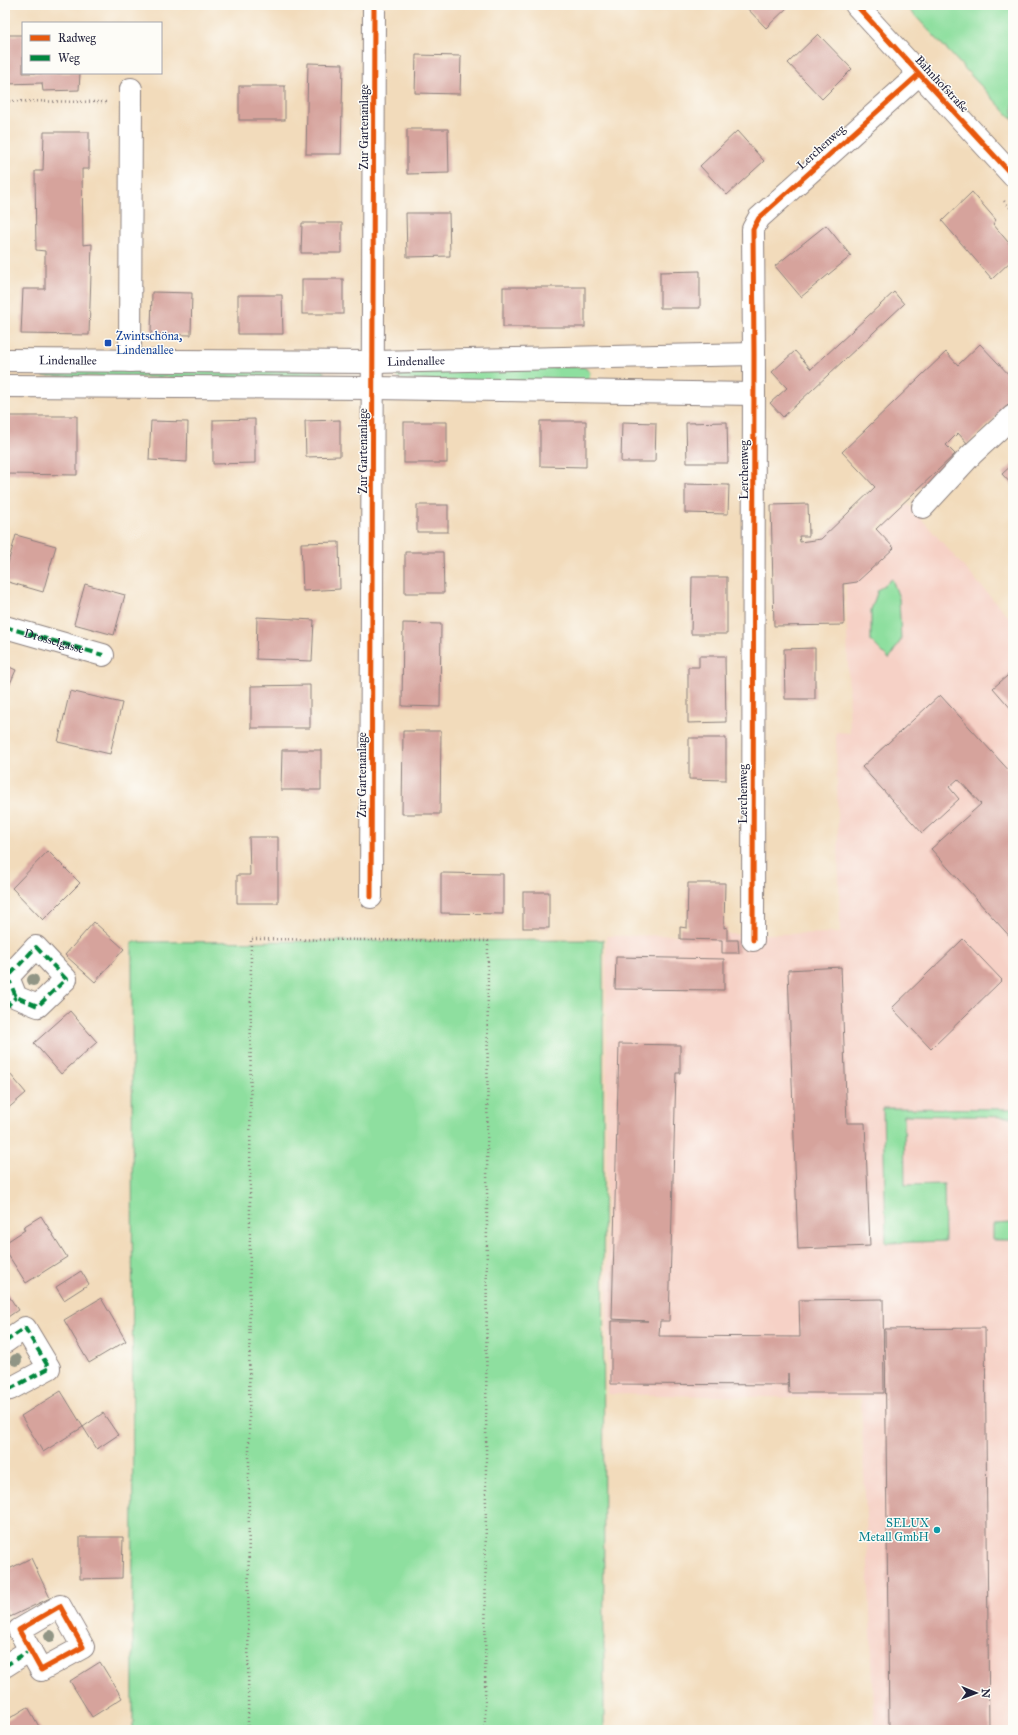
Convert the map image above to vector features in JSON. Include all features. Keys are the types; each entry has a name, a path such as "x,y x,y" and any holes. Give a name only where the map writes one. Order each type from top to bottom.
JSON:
{"street":[{"name":"Zur Gartenanlage","path":"371,897 374,388 374,5"},
{"name":"Bahnhofstraße","path":"856,5 1013,176"},
{"name":"Lerchenweg","path":"753,940 753,229 759,218 919,74"},
{"path":"130,361 131,96"},
{"name":"Lindenallee","path":"5,360 374,362 754,354"},
{"name":"Lindenallee","path":"5,386 374,388 754,394"},
{"path":"924,507 971,455 1013,416"},
{"name":"Drosselgasse","path":"5,627 103,655"},
{"path":"5,1342 25,1328 49,1368 10,1389 5,1385"},
{"path":"5,1666 30,1650"}],"path":[{"path":"5,101 131,96"},
{"path":"1003,199 1013,210"},
{"path":"248,1730 251,939 488,941 485,1730"}],"shaded area":[{"path":"908,504 1013,622 1013,1730 875,1730 861,1399 607,1394 606,936 840,933 836,732 850,733 845,563"}],"green space":[{"path":"905,5 1013,5 1013,120"},
{"path":"584,367 590,372 589,378 584,382 403,380 396,376 396,369"},
{"path":"42,370 323,370 325,373 321,379 42,376"},
{"path":"892,579 899,598 901,640 889,659 871,641 871,610 878,590"},
{"path":"603,940 604,1730 133,1730 132,942"},
{"path":"883,1108 1013,1109 1013,1117 904,1115 905,1185 944,1184 945,1241 886,1243"},
{"path":"1013,1223 1013,1240 993,1240 993,1224"}],"building":[{"path":"744,5 790,5 766,28"},
{"path":"818,34 852,69 822,99 788,63"},
{"path":"5,35 22,35 22,74 80,74 79,90 43,91 42,83 6,84 5,88"},
{"path":"416,55 461,56 460,94 415,93"},
{"path":"308,63 343,64 341,154 306,154"},
{"path":"239,86 285,86 285,120 239,120"},
{"path":"407,129 448,129 449,173 407,174"},
{"path":"737,131 764,161 727,195 700,166"},
{"path":"44,132 89,132 89,169 82,169 83,245 92,244 89,335 21,334 23,289 45,289 45,251 36,250 35,171 43,171"},
{"path":"972,192 996,220 993,224 1013,248 1013,259 992,279 942,221"},
{"path":"406,213 449,213 450,256 407,257"},
{"path":"302,223 342,223 342,253 301,253"},
{"path":"826,225 851,256 801,297 775,266"},
{"path":"700,271 700,308 660,308 660,272"},
{"path":"302,279 343,279 343,314 302,314"},
{"path":"503,287 585,287 585,327 503,327"},
{"path":"152,292 192,293 191,335 151,334"},
{"path":"894,292 904,304 783,417 770,403 787,388 772,372 795,351 811,369"},
{"path":"238,295 282,295 283,334 238,334"},
{"path":"980,344 1013,379 1013,400 968,444 958,433 946,445 955,454 876,529 894,548 857,582 843,584 844,625 774,626 771,505 808,504 809,536 799,536 800,542 821,539 875,487 842,452 946,352 958,365"},
{"path":"5,416 77,416 77,475 5,474"},
{"path":"255,419 255,463 213,464 213,420"},
{"path":"340,420 340,456 306,457 305,421"},
{"path":"151,421 188,422 187,462 149,460"},
{"path":"540,421 586,421 586,467 540,466"},
{"path":"404,422 447,422 447,463 404,463"},
{"path":"622,422 656,423 655,462 621,462"},
{"path":"727,422 728,463 687,463 686,423"},
{"path":"1013,464 1013,486 1002,474"},
{"path":"685,484 729,485 728,514 685,513"},
{"path":"417,505 448,505 448,532 417,532"},
{"path":"16,535 56,546 43,592 5,581 5,573"},
{"path":"339,542 340,589 303,591 301,543"},
{"path":"405,552 443,552 444,593 405,593"},
{"path":"692,577 727,577 727,634 691,634"},
{"path":"85,584 125,595 114,635 74,624"},
{"path":"257,617 314,620 312,661 256,659"},
{"path":"403,623 441,624 440,707 402,706"},
{"path":"815,648 815,699 785,699 784,649"},
{"path":"699,656 725,656 726,722 688,723 688,667 699,667"},
{"path":"5,665 16,670 5,695"},
{"path":"1013,671 1013,711 993,688"},
{"path":"310,685 310,728 251,728 251,686"},
{"path":"70,691 122,703 110,754 58,742"},
{"path":"940,695 1013,775 1013,940 931,849 981,804 958,779 949,787 959,799 922,833 862,767"},
{"path":"403,731 441,731 440,814 402,814"},
{"path":"689,738 726,738 726,780 689,779"},
{"path":"282,750 321,750 321,790 281,790"},
{"path":"249,837 278,837 278,903 237,903 237,875 250,875"},
{"path":"48,851 80,883 43,920 12,888"},
{"path":"441,873 503,874 503,914 441,913"},
{"path":"688,883 725,883 724,928 727,927 727,940 738,940 739,953 722,953 722,940 680,939 680,927 687,928"},
{"path":"523,892 549,892 549,928 523,928"},
{"path":"94,922 124,949 95,982 65,955"},
{"path":"963,939 1002,980 931,1049 892,1008"},
{"path":"616,957 724,959 724,990 615,989"},
{"path":"841,967 847,1123 865,1123 870,1246 798,1249 788,970"},
{"path":"70,1011 97,1042 61,1074 34,1043"},
{"path":"619,1044 680,1045 680,1073 676,1073 669,1321 660,1321 659,1336 800,1337 799,1300 883,1299 884,1393 789,1393 788,1373 788,1385 611,1384 611,1321 648,1321 612,1319"},
{"path":"5,1068 26,1093 5,1111"},
{"path":"41,1216 67,1257 26,1283 5,1250 5,1243 25,1230 23,1227"},
{"path":"81,1271 89,1284 64,1300 56,1287"},
{"path":"5,1290 18,1310 5,1319"},
{"path":"101,1298 126,1341 89,1363 64,1320"},
{"name":"SELUX Metall GmbH","path":"985,1328 989,1730 889,1730 885,1329"},
{"path":"61,1391 83,1427 43,1452 21,1416"},
{"path":"103,1413 118,1435 97,1449 83,1427"},
{"path":"80,1537 123,1537 122,1578 80,1579"},
{"path":"31,1558 50,1598 10,1617 5,1606 5,1571"},
{"path":"100,1662 122,1698 92,1717 70,1681"},
{"path":"28,1707 41,1730 5,1730 5,1721"}],"marked path":[{"path":"5,627 103,655"},
{"path":"36,947 66,979 38,1006 16,997 8,977 36,947"},
{"path":"5,1008 16,997"},
{"path":"5,1342 25,1328 49,1368 10,1389 5,1385"},
{"path":"5,1666 30,1650"}],"cycle path":[{"path":"371,897 374,5"},
{"path":"856,5 1013,176"},
{"path":"753,940 753,229 759,218 919,74"},
{"path":"60,1606 83,1647 41,1670 19,1630 60,1606"}],"place":[{"name":"Zwintschöna, Lindenallee","path":"108,343"},
{"name":"SELUX Metall GmbH","path":"937,1530"}]}
